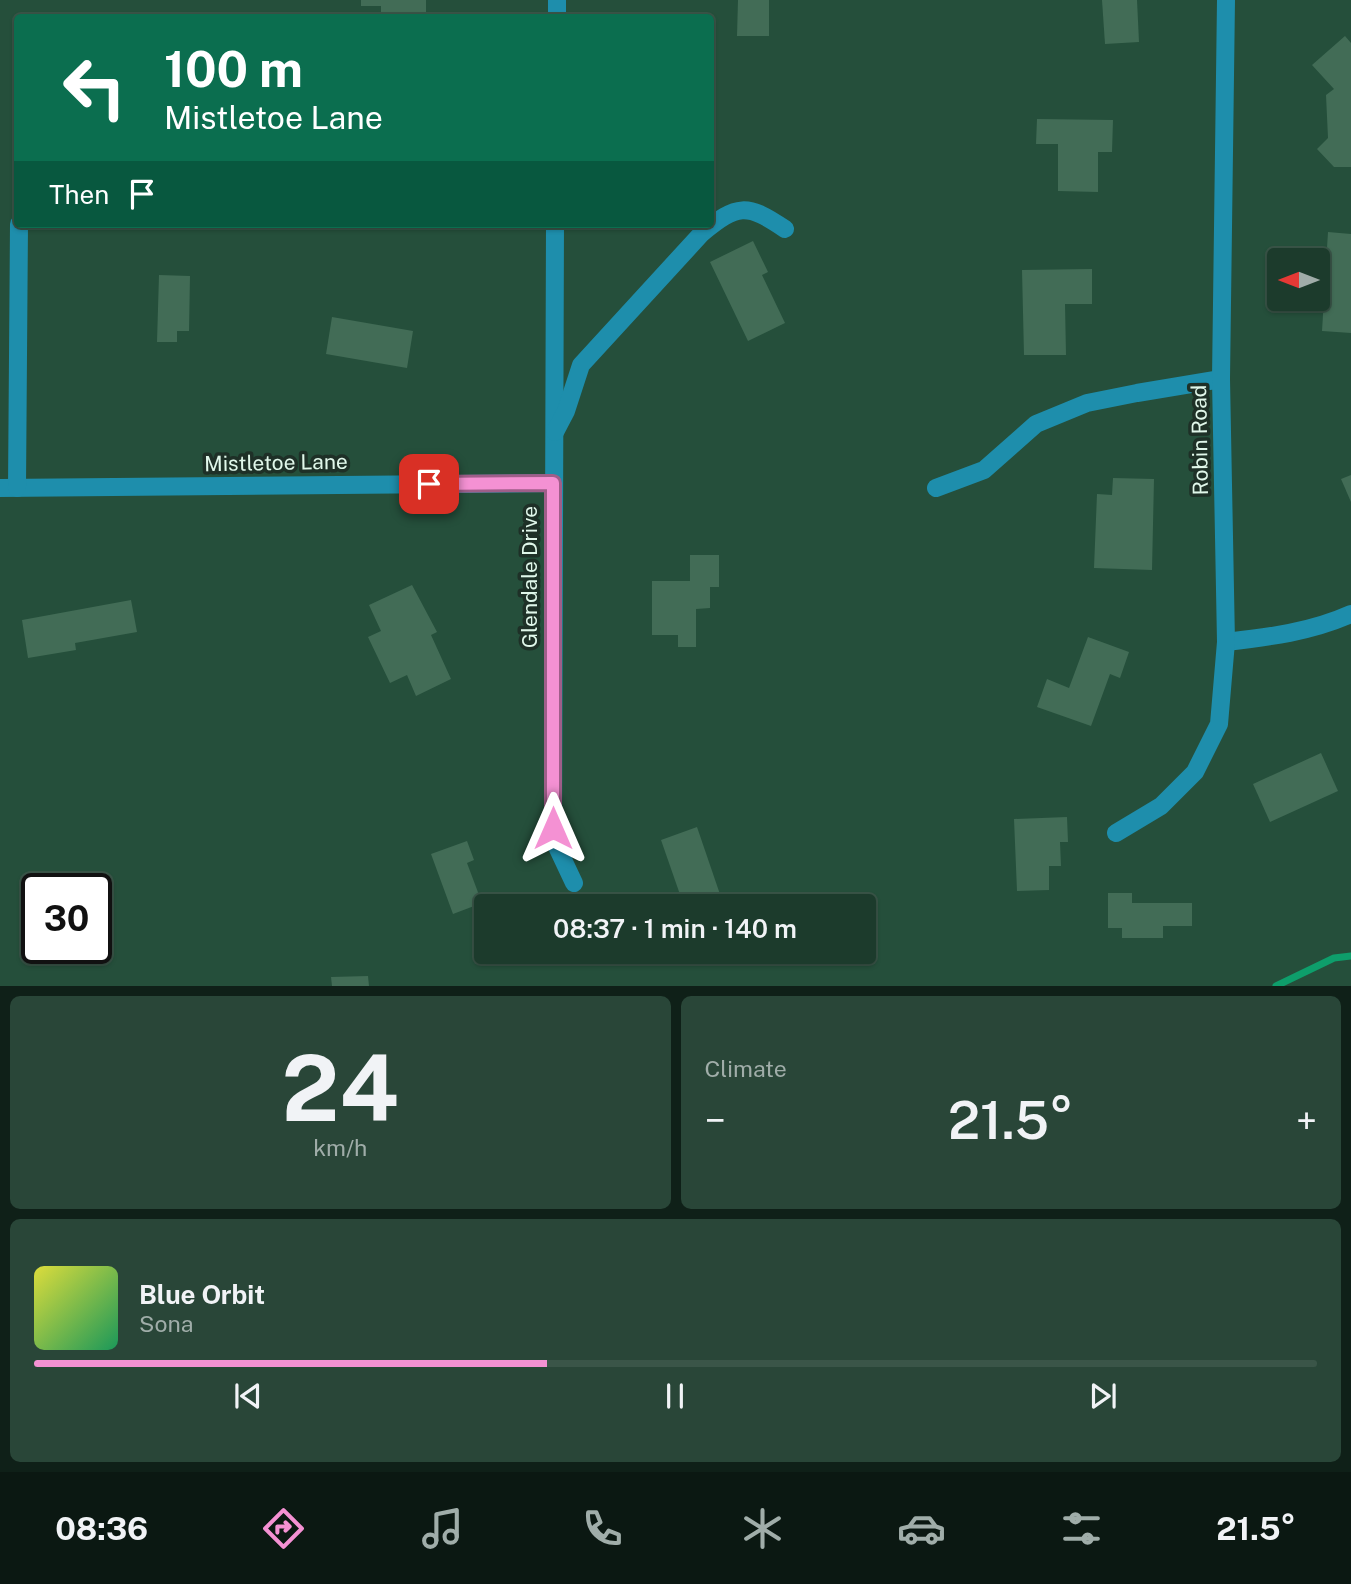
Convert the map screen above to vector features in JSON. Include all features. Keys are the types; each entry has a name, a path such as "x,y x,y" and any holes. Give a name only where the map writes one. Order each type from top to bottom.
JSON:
{"street":[{"name":"Robin Road","path":"1116,833 1161,806 1195,772 1219,724 1226,642 1221,379 1226,0"},
{"path":"714,223 723,215 736,211 761,213 785,229"},
{"path":"8,488 19,228"},
{"name":"Glendale Drive","path":"555,228 553,828 558,849 574,883"},
{"path":"554,434 566,411 581,365 708,228"},
{"path":"936,488 984,470 1036,424 1087,403 1221,379"},
{"name":"Mistletoe Lane","path":"8,488 553,483"},
{"path":"1226,642 1272,637 1324,626 1351,614"}],"building":[{"path":"361,0 426,0 426,14 381,14 381,6 361,6"},
{"path":"738,0 769,0 769,36 737,36"},
{"path":"1102,0 1137,0 1139,42 1105,44"},
{"path":"1345,36 1351,43 1351,167 1334,167 1317,149 1328,138 1326,95 1334,89 1312,65"},
{"path":"1037,119 1113,120 1112,152 1098,152 1098,192 1058,191 1058,144 1036,144"},
{"path":"1328,232 1351,234 1351,333 1322,331 1323,312 1330,312 1330,248 1327,248"},
{"path":"753,241 768,272 762,275 785,323 748,341 710,262"},
{"path":"1092,269 1092,304 1065,304 1066,355 1024,355 1022,270"},
{"path":"159,275 190,276 189,331 177,331 177,342 157,342"},
{"path":"332,317 413,331 407,368 326,354"},
{"path":"1351,475 1351,502 1341,479"},
{"path":"1113,478 1154,479 1152,570 1094,568 1097,494 1112,495"},
{"path":"690,555 719,555 719,587 710,587 710,608 696,609 696,647 678,647 678,635 652,635 652,581 690,581"},
{"path":"412,585 437,632 431,635 451,679 416,696 407,675 390,683 368,637 381,631 369,605"},
{"path":"131,600 137,632 75,643 76,650 28,658 22,620"},
{"path":"1088,637 1129,652 1120,678 1110,674 1091,726 1037,707 1047,679 1069,688"},
{"path":"1321,753 1338,791 1270,822 1253,784"},
{"path":"1067,817 1068,842 1060,842 1061,866 1049,866 1049,890 1017,891 1014,819"},
{"path":"697,827 720,894 680,894 661,840"},
{"path":"467,841 474,860 467,863 479,894 474,894 474,906 453,914 431,854"},
{"path":"1108,893 1132,893 1132,903 1192,903 1192,926 1163,926 1163,938 1122,938 1122,928 1108,928"},
{"path":"368,976 369,986 332,986 331,977"}],"waterway":[{"path":"1276,986 1334,958 1351,956"}],"route":[{"path":"429,484 553,483 553,828"}]}
